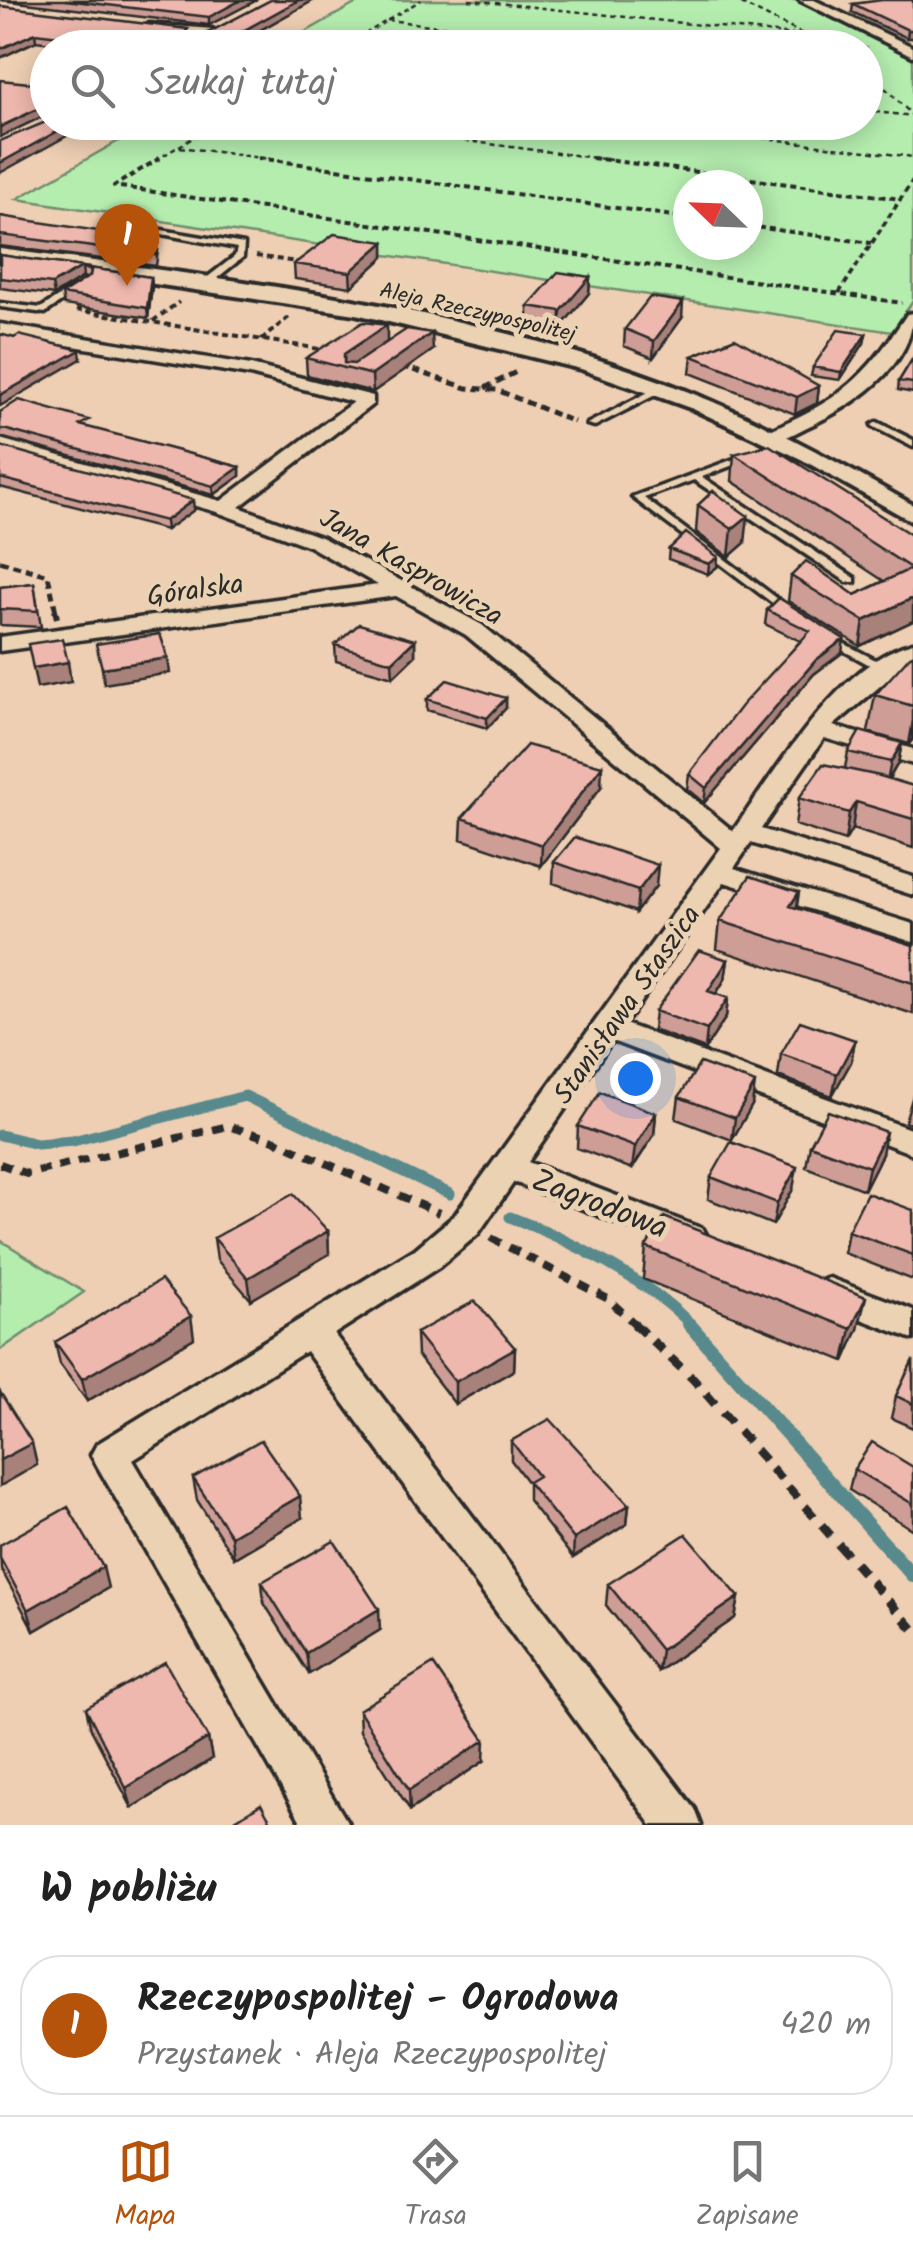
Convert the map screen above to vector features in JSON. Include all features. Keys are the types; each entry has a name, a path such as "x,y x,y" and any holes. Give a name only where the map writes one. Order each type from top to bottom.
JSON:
{"street":[{"path":"805,0 867,30"},
{"path":"136,24 187,30"},
{"path":"218,30 227,25"},
{"path":"883,38 913,52"},
{"name":"Aleja Rzeczypospolitej","path":"0,255 428,322 564,355 662,388 782,439 913,514"},
{"path":"782,439 843,406 892,366 912,311"},
{"path":"0,329 251,370 367,400 224,508"},
{"name":"Jana Kasprowicza","path":"0,445 224,508 316,542 474,630 741,840"},
{"name":"Góralska","path":"0,644 398,589"},
{"name":"Stanisława Staszica","path":"326,1825 110,1456 427,1258 466,1225 511,1168 832,710 883,668 913,650"},
{"path":"819,728 913,756"},
{"path":"788,772 824,780"},
{"path":"741,840 913,886"},
{"path":"719,872 913,933"},
{"path":"609,1028 913,1142"},
{"name":"Zagrodowa","path":"511,1168 730,1254"},
{"path":"803,1282 913,1325"},
{"path":"310,1329 679,1825"}],"lane":[{"path":"129,226 241,246 240,254 203,286"},
{"path":"0,305 42,312 85,283"},
{"path":"410,336 428,322"},
{"path":"592,424 662,388"},
{"path":"876,424 913,444"},
{"path":"782,439 637,497 804,623"},
{"path":"696,476 850,580"},
{"path":"817,631 883,668"}],"path":[{"path":"371,30 421,0"},
{"path":"469,0 747,30"},
{"path":"733,0 741,0 799,30"},
{"path":"387,20 474,30"},
{"path":"883,85 913,116 883,112"},
{"path":"190,140 114,186 839,293 912,311"},
{"path":"457,140 901,199"},
{"path":"779,140 913,157"},
{"path":"179,147 673,216"},
{"path":"839,293 913,180"},
{"path":"763,228 871,243"},
{"path":"240,254 307,263"},
{"path":"152,322 184,298"},
{"path":"50,306 338,352"},
{"path":"261,340 291,316"},
{"path":"396,364 497,390 573,422 592,424"},
{"path":"483,389 528,366"},
{"path":"0,561 48,576 60,638"},
{"path":"0,1164 28,1174 228,1126 274,1140 466,1225 608,1299 694,1379 913,1629"}],"green space":[{"path":"362,0 798,0 859,30 309,30"},
{"path":"883,42 913,59 913,301 892,332 17,199 120,140 883,140"},
{"path":"0,1240 84,1292 0,1350"}],"building":[{"path":"65,0 241,0 209,17"},
{"path":"271,0 299,0 245,30 213,30"},
{"path":"913,0 913,30 853,4"},
{"path":"0,6 188,29 30,30 30,35 0,49"},
{"path":"0,80 30,83 30,113 0,127"},
{"path":"30,128 30,140 42,140 0,163 0,141"},
{"path":"0,216 157,240 155,255 0,235"},
{"path":"334,234 384,242 350,272 294,264"},
{"path":"0,255 151,277 147,308 62,294 90,276 91,271 82,267 52,284 0,278"},
{"path":"558,272 590,277 561,311 528,306"},
{"path":"650,297 683,302 654,341 625,329"},
{"path":"363,322 387,325 344,354 344,363 354,364 407,329 432,333 372,375 306,358"},
{"path":"838,330 866,334 841,372 813,367"},
{"path":"0,334 14,338 19,335 80,350 0,395"},
{"path":"735,338 819,386 797,397 692,356"},
{"path":"913,358 913,383 899,381"},
{"path":"19,400 89,420 80,425 240,467 213,486 0,428 0,412"},
{"path":"769,445 913,536 913,565 909,567 734,454"},
{"path":"0,446 193,500 165,521 0,478"},
{"path":"713,491 748,516 732,529 698,505"},
{"path":"686,533 718,557 709,564 669,549"},
{"path":"806,561 855,595 908,570 913,573 913,598 864,621 791,576"},
{"path":"34,583 38,611 0,609 0,587"},
{"path":"779,598 844,639 816,660 706,788 689,774 741,706 810,631 767,610"},
{"path":"359,624 415,640 392,662 335,645"},
{"path":"160,634 168,658 102,668 96,644"},
{"path":"62,639 68,662 33,668 28,644"},
{"path":"913,655 913,706 875,695 910,656"},
{"path":"447,680 506,698 487,718 427,699"},
{"path":"860,731 902,743 891,762 848,752"},
{"path":"527,745 602,766 542,845 462,818"},
{"path":"823,764 913,786 913,819 856,802 849,813 799,798"},
{"path":"575,837 658,865 638,891 554,862"},
{"path":"750,876 799,892 790,906 913,945 913,983 720,921"},
{"path":"699,950 728,960 708,991 728,998 707,1030 655,1011"},
{"path":"800,1021 855,1040 837,1074 781,1054"},
{"path":"700,1063 755,1083 735,1118 679,1097"},
{"path":"600,1092 656,1113 635,1147 578,1126"},
{"path":"828,1111 886,1132 869,1167 810,1145"},
{"path":"731,1142 797,1167 777,1203 711,1177"},
{"path":"867,1193 913,1210 913,1255 848,1231"},
{"path":"293,1194 328,1231 248,1278 214,1238"},
{"path":"664,1217 866,1297 851,1329 646,1247"},
{"path":"161,1280 191,1316 82,1379 55,1342"},
{"path":"475,1301 515,1348 455,1382 416,1333"},
{"path":"913,1360 913,1404 896,1396"},
{"path":"0,1392 32,1443 0,1460"},
{"path":"550,1419 629,1505 574,1539 528,1482 538,1476 511,1441"},
{"path":"261,1440 300,1496 231,1536 193,1478"},
{"path":"872,1442 913,1467 913,1504 854,1469"},
{"path":"68,1507 103,1567 28,1610 0,1558 0,1545"},
{"path":"686,1534 739,1597 661,1650 608,1584"},
{"path":"334,1541 379,1609 306,1653 262,1582"},
{"path":"165,1662 208,1738 126,1788 86,1708"},
{"path":"433,1664 485,1740 409,1790 359,1710"},
{"path":"261,1804 273,1825 227,1825"}],"waterway":[{"path":"0,1135 37,1144 73,1141 245,1096 450,1194"},
{"path":"510,1217 607,1263 655,1294 692,1326"},
{"path":"689,1324 913,1576"}],"place":[{"name":"Rzeczypospolitej - Ogrodowa","path":"127,286"}]}
